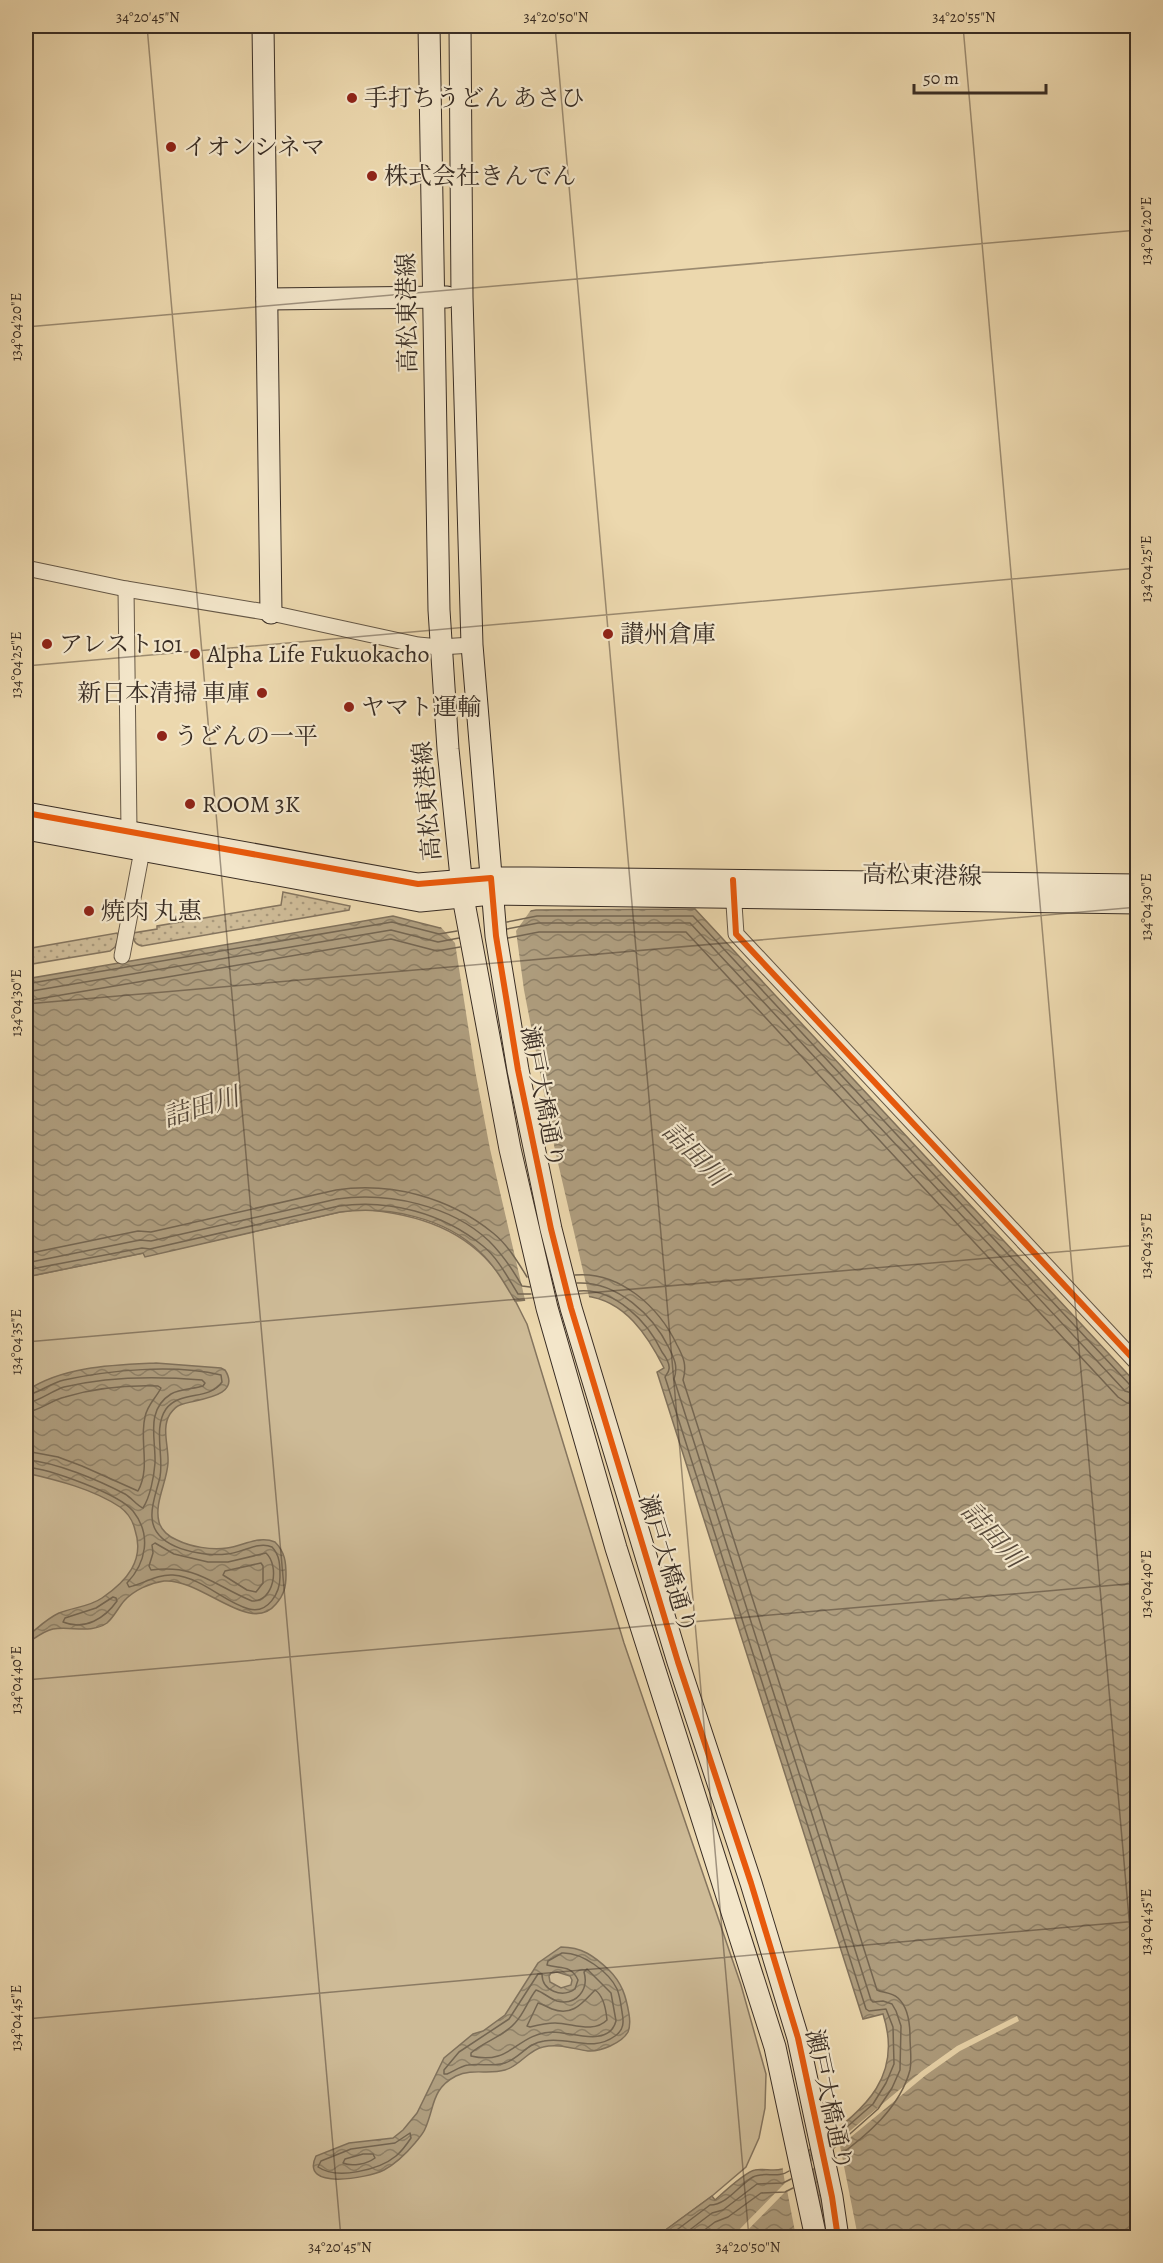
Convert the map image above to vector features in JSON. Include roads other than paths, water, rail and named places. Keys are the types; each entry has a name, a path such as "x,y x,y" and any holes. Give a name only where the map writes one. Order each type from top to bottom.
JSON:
{"street":[{"path":"263,26 271,613"},
{"name":"高松東港線","path":"429,26 440,647 456,848 463,896 733,889 1137,885"},
{"path":"460,26 462,297 472,645 492,894"},
{"path":"267,299 462,297"},
{"path":"26,568 126,589 271,613 418,645 440,647 472,645"},
{"path":"122,956 139,838 126,589"},
{"path":"26,813 420,901 463,896"},
{"path":"26,829 139,838"},
{"path":"733,889 736,934 1137,1364"},
{"name":"高松東港線","path":"733,889 1137,903"},
{"name":"瀬戸大橋通り","path":"492,894 496,936 518,1070 551,1229 571,1308 678,1662 798,2038 832,2197 838,2238"},
{"name":"瀬戸大橋通り","path":"463,896 510,1149 547,1308 616,1548 775,2047 816,2238"}],"water":[{"name":"詰田川","path":"695,909 1137,1384 1137,2237 656,2237 712,2196 715,2200 746,2174 758,2170 782,2169 837,2129 865,2103 876,2088 884,2073 888,2055 888,2036 883,2014 863,2019 657,1372 664,1368 643,1332 623,1312 612,1304 585,1296 515,1301 490,1263 466,1240 433,1222 377,1211 340,1212 145,1257 143,1253 26,1277 26,979 393,916 440,928 536,910"},
{"path":"156,1363 221,1368 225,1370 229,1379 228,1386 222,1392 176,1407 167,1419 168,1463 158,1507 159,1522 162,1528 174,1539 214,1549 263,1540 275,1542 283,1553 285,1561 286,1579 283,1594 276,1604 265,1612 253,1613 239,1610 179,1582 164,1581 132,1594 109,1621 101,1626 88,1629 53,1629 42,1633 26,1644 26,1637 54,1615 92,1603 111,1591 132,1569 138,1551 133,1523 120,1507 87,1490 26,1473 26,1391 56,1376 89,1368"},
{"path":"561,1947 568,1947 593,1957 609,1970 620,1985 628,2007 630,2021 629,2030 625,2036 610,2046 593,2051 560,2046 543,2047 505,2070 468,2072 456,2076 448,2081 438,2093 422,2135 393,2165 376,2173 351,2178 326,2178 317,2174 313,2167 316,2156 349,2143 393,2138 403,2130 417,2113 444,2058 473,2034 483,2031 505,2015 538,1963","holes":["557,1972 570,1976 571,1985 561,1988 550,1982 549,1976"]}],"place":[{"name":"手打ちうどん あさひ","path":"352,98"},
{"name":"イオンシネマ","path":"171,147"},
{"name":"株式会社きんでん","path":"372,176"},
{"name":"讃州倉庫","path":"608,634"},
{"name":"アレスト101","path":"47,644"},
{"name":"Alpha Life Fukuokacho","path":"195,654"},
{"name":"新日本清掃 車庫","path":"262,693"},
{"name":"ヤマト運輸","path":"349,707"},
{"name":"うどんの一平","path":"162,736"},
{"name":"ROOM 3K","path":"190,804"},
{"name":"焼肉 丸惠","path":"89,911"}]}
